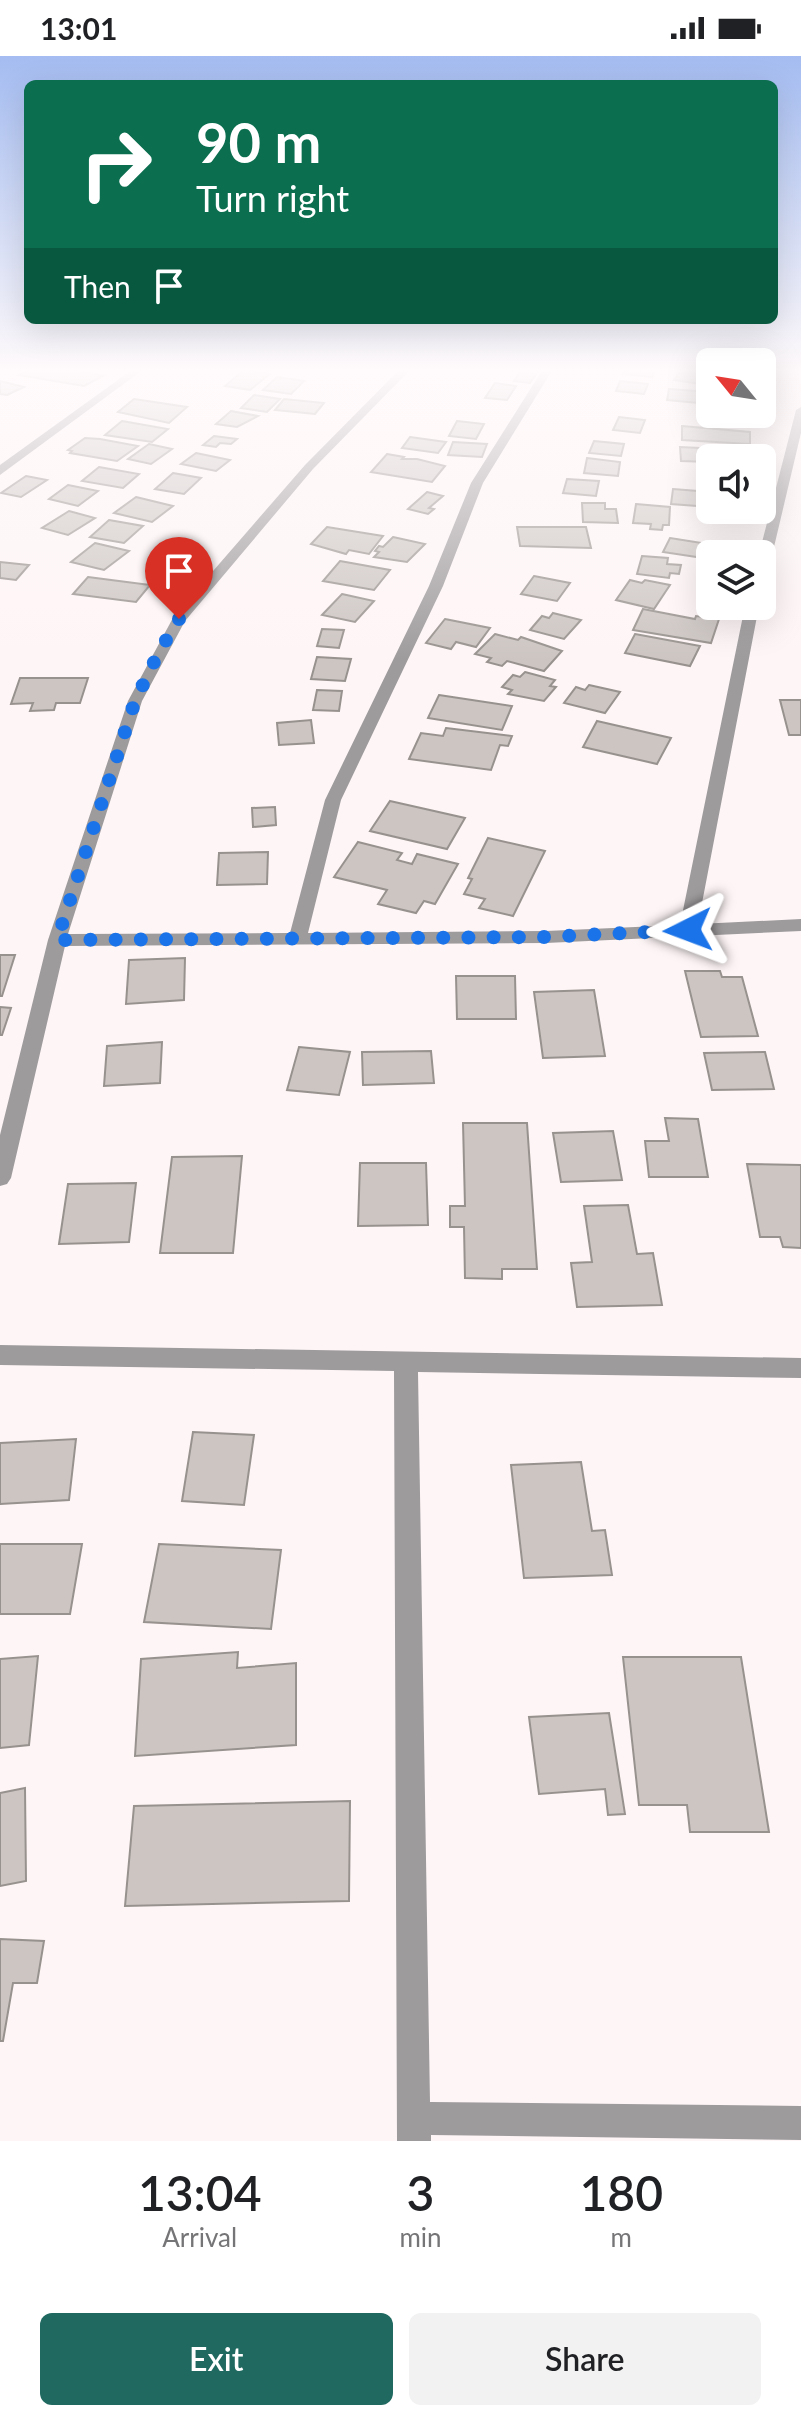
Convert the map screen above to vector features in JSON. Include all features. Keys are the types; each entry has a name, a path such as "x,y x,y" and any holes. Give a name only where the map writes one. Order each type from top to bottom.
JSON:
{"street":[{"path":"0,1178 57,940 135,701 179,619 310,466"},
{"path":"298,938 333,800 436,586 477,483 487,466"},
{"path":"769,540 787,466"},
{"path":"688,930 749,620"},
{"path":"57,940 546,937 801,925"},
{"path":"0,1355 406,1364 801,1368"},
{"path":"406,1364 414,2130 801,2123"}],"building":[{"path":"193,466 222,466 216,471"},
{"path":"376,466 445,466 432,482 371,472"},
{"path":"585,466 619,466 618,476 584,473"},
{"path":"99,467 139,474 123,488 82,481"},
{"path":"173,473 201,478 184,494 155,489"},
{"path":"26,476 47,480 21,497 1,493"},
{"path":"567,479 599,481 596,496 563,493"},
{"path":"68,485 98,491 78,506 49,499"},
{"path":"673,489 696,491 696,506 671,504"},
{"path":"427,492 443,496 429,508 434,509 428,514 408,509"},
{"path":"136,497 173,506 152,522 114,513"},
{"path":"582,503 605,503 605,509 616,509 618,523 583,522"},
{"path":"636,504 670,507 669,525 663,525 662,530 650,529 651,524 633,523"},
{"path":"69,511 95,518 68,535 42,528"},
{"path":"109,520 143,526 124,543 90,537"},
{"path":"327,527 383,536 369,554 349,550 346,554 311,544"},
{"path":"517,527 586,527 591,548 520,546"},
{"path":"393,537 425,544 407,562 374,557 379,552 375,551 379,546 383,547"},
{"path":"670,538 696,542 696,557 663,552"},
{"path":"95,543 129,551 104,570 71,562"},
{"path":"642,556 668,558 667,564 681,565 679,574 670,573 669,578 637,574"},
{"path":"340,561 390,570 374,590 323,581"},
{"path":"0,562 29,565 16,580 0,578"},
{"path":"534,576 570,583 557,601 521,594"},
{"path":"88,577 150,585 136,602 73,594"},
{"path":"630,580 670,585 654,609 616,600"},
{"path":"342,594 374,601 355,622 322,615"},
{"path":"643,609 695,619 696,616 696,620 719,620 711,643 633,630"},
{"path":"553,613 581,620 564,639 530,630 542,616 549,618"},
{"path":"445,619 490,628 476,647 456,642 451,649 426,643"},
{"path":"322,629 344,630 339,648 317,646"},
{"path":"495,634 518,640 521,637 562,651 544,671 507,661 502,666 487,662 491,658 475,654"},
{"path":"635,634 700,646 690,666 625,653"},
{"path":"317,657 351,659 345,681 311,679"},
{"path":"525,672 555,680 550,686 556,687 544,701 508,694 512,690 502,687 513,675 520,677"},
{"path":"20,678 88,678 80,703 56,703 54,710 30,711 33,703 11,704"},
{"path":"589,685 620,692 605,713 564,703 576,687 585,690"},
{"path":"317,690 342,691 339,711 313,710"},
{"path":"439,695 512,706 502,730 428,718"},
{"path":"780,700 801,700 801,735 789,735"},
{"path":"311,720 314,743 279,745 277,723"},
{"path":"597,721 671,738 657,764 583,747"},
{"path":"446,728 512,736 508,746 500,745 491,770 409,759 421,733 443,736"},
{"path":"390,801 465,818 447,849 370,831"},
{"path":"275,807 276,825 253,827 252,808"},
{"path":"488,838 545,851 513,916 479,908 485,899 464,894 472,879 468,878"},
{"path":"358,842 402,853 397,860 412,864 417,854 458,864 435,904 424,901 416,913 378,904 387,890 334,877"},
{"path":"268,852 267,884 217,885 219,853"},
{"path":"0,955 15,955 2,996 0,996"},
{"path":"185,958 184,1000 126,1004 129,960"},
{"path":"685,971 720,971 722,977 742,977 758,1036 701,1037"},
{"path":"456,976 515,976 516,1019 457,1019"},
{"path":"594,990 605,1056 543,1058 534,992"},
{"path":"0,1007 11,1008 2,1035 0,1035"},
{"path":"162,1042 160,1083 104,1086 107,1046"},
{"path":"299,1047 350,1052 339,1095 287,1090"},
{"path":"431,1051 434,1083 363,1085 362,1052"},
{"path":"765,1052 774,1089 712,1090 704,1053"},
{"path":"665,1118 698,1119 708,1177 649,1177 645,1141 669,1141"},
{"path":"463,1123 527,1123 537,1269 502,1269 502,1279 465,1278 464,1227 450,1227 450,1206 465,1206"},
{"path":"613,1131 622,1180 561,1182 553,1133"},
{"path":"242,1156 233,1253 160,1253 172,1157"},
{"path":"360,1163 426,1163 428,1225 358,1226"},
{"path":"747,1164 801,1165 801,1248 783,1247 780,1237 760,1237"},
{"path":"136,1183 129,1242 59,1244 68,1184"},
{"path":"628,1205 637,1254 653,1253 662,1305 577,1307 571,1263 592,1262 584,1206"},
{"path":"193,1432 254,1435 244,1505 182,1501"},
{"path":"76,1439 69,1500 0,1504 0,1443"},
{"path":"581,1462 592,1531 605,1530 612,1575 524,1578 511,1465"},
{"path":"0,1544 82,1544 70,1614 0,1614"},
{"path":"159,1544 281,1550 271,1629 144,1622"},
{"path":"238,1652 237,1668 296,1663 296,1745 135,1756 141,1659"},
{"path":"38,1656 29,1745 0,1748 0,1659"},
{"path":"623,1657 741,1657 769,1832 690,1832 687,1805 639,1805"},
{"path":"609,1713 625,1814 608,1815 605,1789 539,1794 529,1717"},
{"path":"25,1788 26,1881 0,1886 0,1793"},
{"path":"350,1801 349,1901 125,1906 134,1806"},
{"path":"0,1939 44,1941 37,1983 13,1983 3,2041 0,2041"}],"route":[{"path":"179,619 135,701 107,795 57,940 546,937 688,930"}]}
